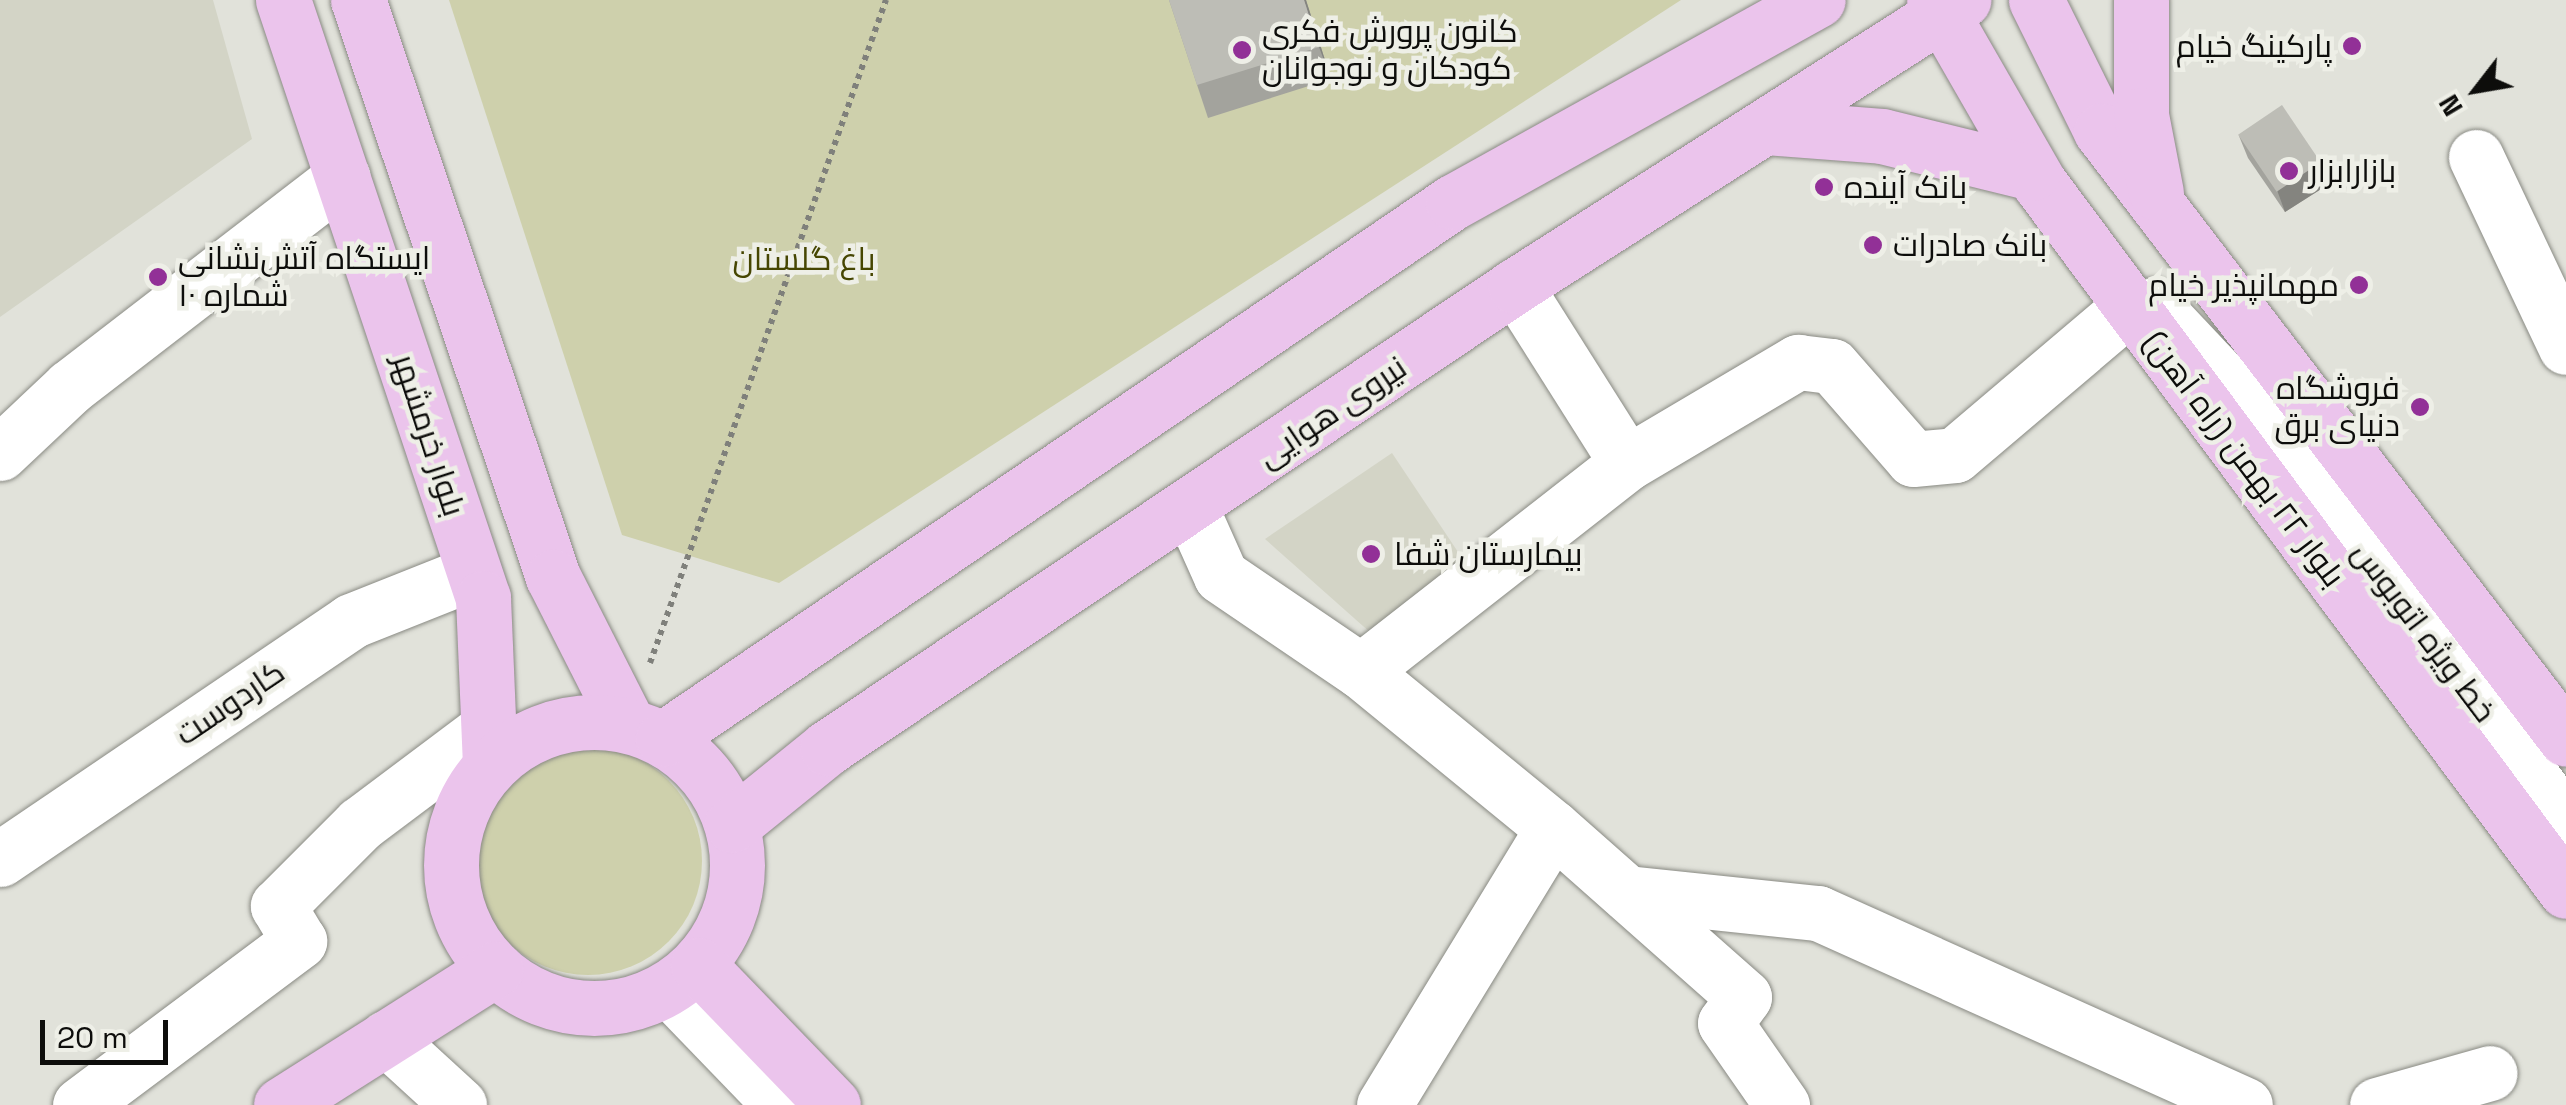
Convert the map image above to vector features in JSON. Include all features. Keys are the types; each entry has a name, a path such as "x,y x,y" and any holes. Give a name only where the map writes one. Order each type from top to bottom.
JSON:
{"main road":[{"name":"بلوار خرمشهر","path":"283,0 483,598 489,747"},
{"path":"358,0 554,578 646,732 694,762 732,825 738,862 734,900 720,935 684,977 597,1009 560,1005 495,969 471,940 450,868 454,830 489,747 554,726 646,732 1453,202 1795,7"},
{"path":"2036,0 2101,131 2566,739"},
{"path":"2141,0 2141,115 2146,165 2162,210"},
{"name":"نیروی هوایی","path":"732,825 828,748 1190,509 1516,286 1766,127 1946,5"},
{"name":"بلوار ۲۲ بهمن (راه آهن)","path":"1946,5 2037,178 2566,891"},
{"path":"1766,127 1882,136 2037,178"},
{"path":"282,1105 394,1046 495,969"},
{"path":"684,977 834,1105"}],"street":[{"path":"2101,131 2283,443"},
{"path":"2476,158 2558,311"},
{"path":"0,453 70,387 343,177"},
{"path":"2037,178 2283,443"},
{"path":"1516,286 1627,463"},
{"path":"1361,671 1627,463 1798,362 1832,366 1913,459 1954,454 2131,306"},
{"name":"خط ویژه اتوبوس","path":"2283,443 2566,822"},
{"path":"1190,509 1221,576 1361,671 1554,828 1744,997 1725,1023 1782,1105"},
{"name":"کاردوست","path":"0,859 351,621 474,572"},
{"path":"80,1105 299,941 278,906 360,824 489,747"},
{"path":"1384,1105 1554,828"},
{"path":"1628,894 1818,912 2245,1105"},
{"path":"684,977 781,1105"},
{"path":"323,1105 394,1046 460,1105"},
{"path":"2378,1105 2490,1073"}],"path":[{"path":"646,732 886,0"}],"shaded area":[{"path":"0,0 213,0 252,139 0,317"},
{"name":"بیمارستان شفا","path":"1392,453 1470,570 1381,642 1265,539"}],"green space":[{"name":"باغ گلستان","path":"449,0 1681,0 779,583 622,535"},
{"path":"588,747 632,755 669,780 694,817 702,861 694,905 669,942 632,967 588,975 544,967 507,942 482,905 474,861 482,817 507,780 544,755"}],"building":[{"path":"1169,0 1304,0 1319,47 1197,85"},
{"path":"2282,105 2321,162 2277,192 2238,135"}],"place":[{"name":"پارکینگ خیام","path":"2352,46"},
{"name":"کانون پرورش فکری کودکان و نوجوانان","path":"1242,50"},
{"name":"بازارابزار","path":"2289,171"},
{"name":"بانک آینده","path":"1824,187"},
{"name":"بانک صادرات","path":"1873,245"},
{"name":"ایستگاه آتش‌نشانی شماره ۱۰","path":"158,277"},
{"name":"مهمانپذیر خیام","path":"2359,285"},
{"name":"فروشگاه دنیای برق","path":"2420,407"},
{"name":"بیمارستان شفا","path":"1371,554"}]}
